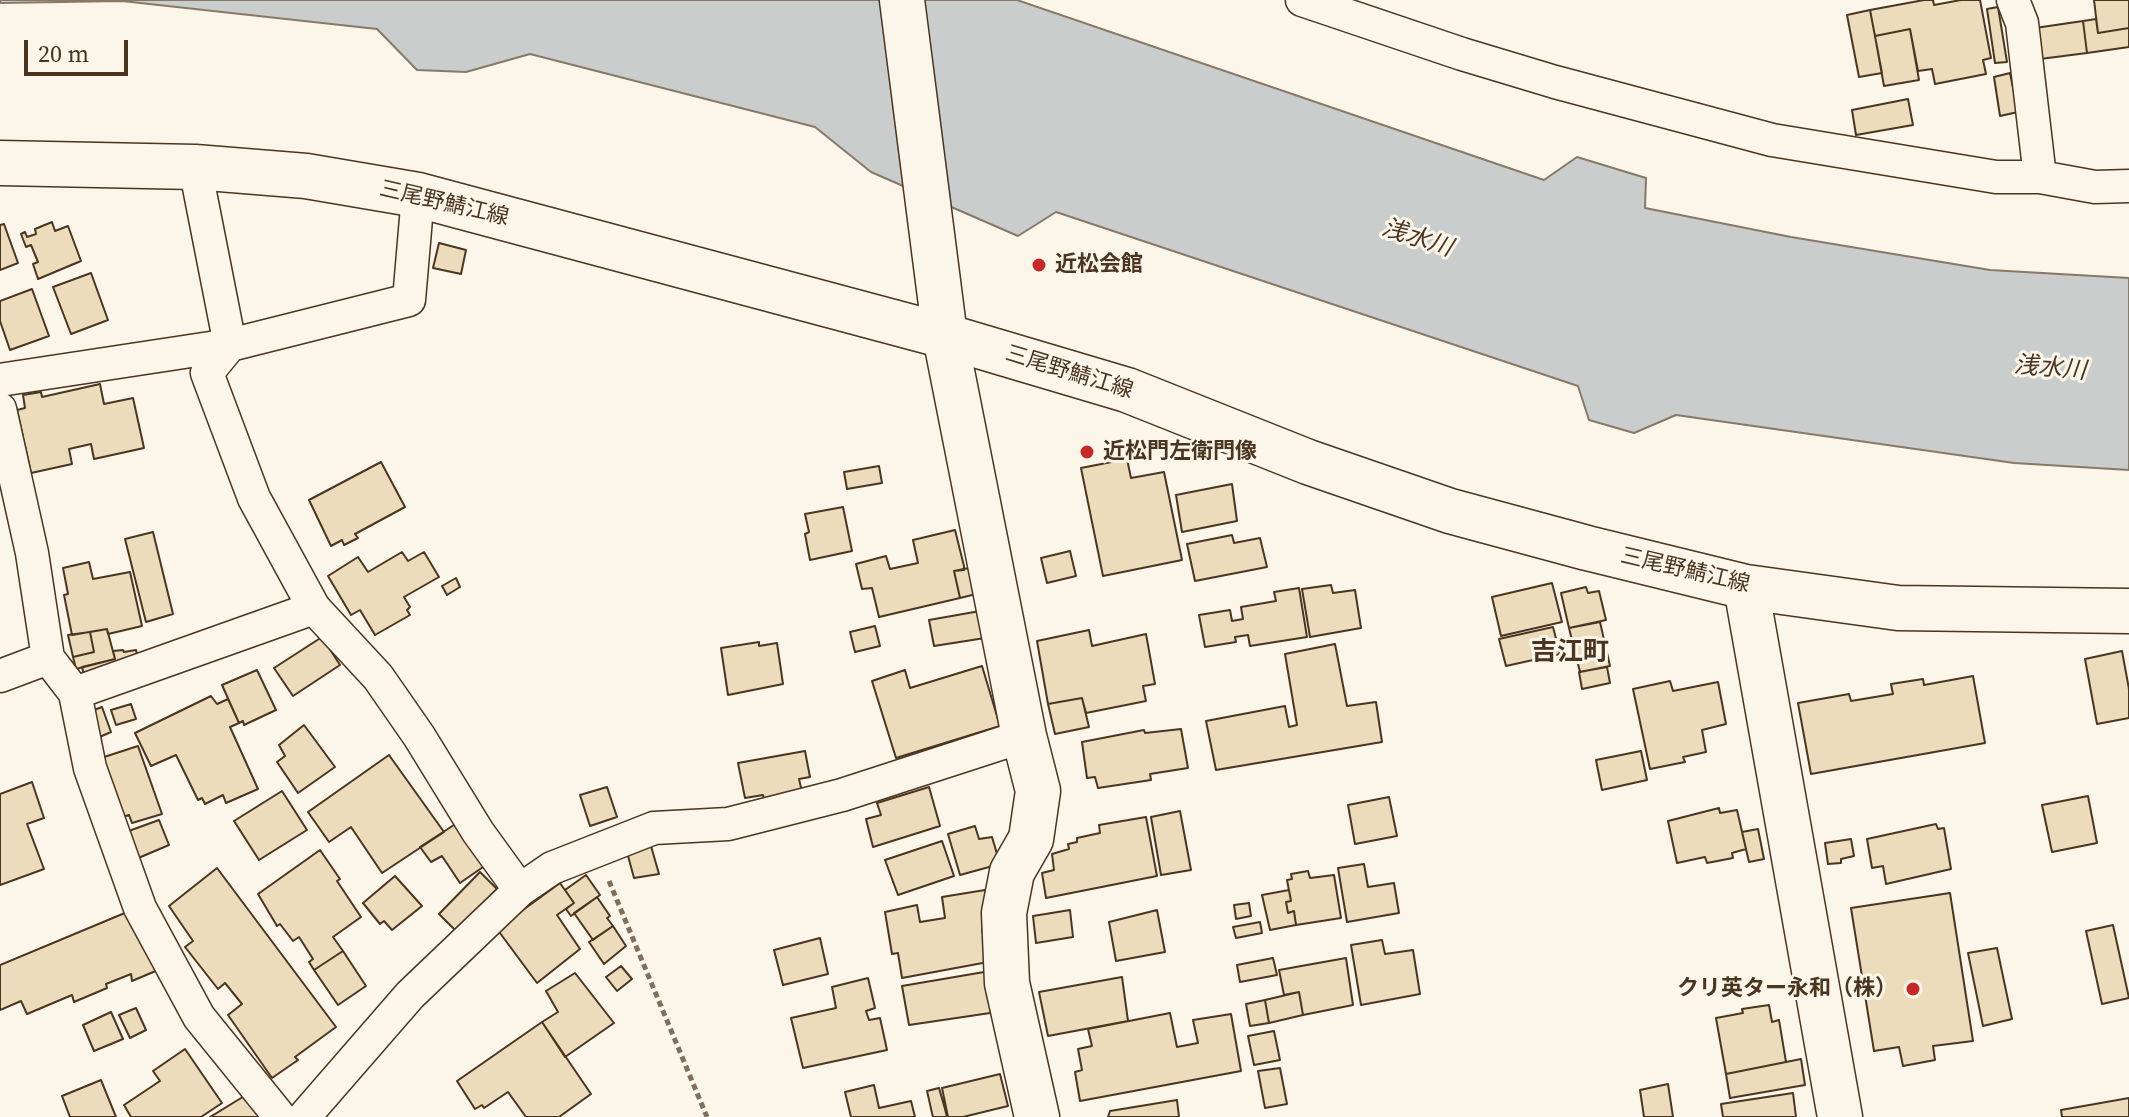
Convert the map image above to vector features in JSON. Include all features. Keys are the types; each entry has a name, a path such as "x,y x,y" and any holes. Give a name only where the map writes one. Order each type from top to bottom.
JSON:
{"main road":[{"path":"902,0 942,318 1024,736 1038,791 1031,839 1012,872 1004,913 1007,983 1037,1117"},
{"name":"三尾野鯖江線","path":"0,163 195,167 306,176 418,195 942,318 1308,462 1450,511 1746,587 1898,608 2129,611"},
{"path":"1746,587 1840,1117"}],"street":[{"path":"1302,0 1502,66 1772,140 1996,177 2040,177 2095,187 2129,186"},
{"path":"2013,0 2022,23 2040,177"},
{"path":"195,167 230,345"},
{"path":"0,380 230,345 409,300 418,195"},
{"path":"230,345 207,373 254,498 314,608 378,677 419,736 478,832 520,890"},
{"path":"0,409 32,553 48,658 75,693 90,768 140,908 199,1017 280,1117"},
{"path":"75,693 314,608"},
{"path":"0,676 48,658"},
{"path":"304,1117 410,995 520,890 552,868 654,828 728,824 842,795 1024,736"}],"path":[{"path":"596,850 707,1117"}],"water":[{"name":"浅水川","path":"0,0 1017,0 1544,180 1577,157 1646,178 1645,208 1791,237 1990,270 2129,278 2129,470 2014,463 1676,415 1634,433 1589,420 1578,386 1056,212 1018,236 871,172 815,127 530,54 466,72 417,70 377,29 122,1 0,3"}],"building":[{"path":"1933,0 1934,5 1980,0 1991,58 1983,60 1986,74 1935,84 1932,69 1918,71 1910,29 1875,36 1870,10"},
{"path":"2094,0 2129,0 2129,28 2098,33"},
{"path":"1998,7 2007,62 1995,63 1987,9"},
{"path":"1870,10 1882,73 1859,77 1847,15"},
{"path":"2096,19 2098,33 2129,28 2129,47 2087,53 2083,21"},
{"path":"2083,21 2087,53 2040,59 2035,28"},
{"path":"1910,29 1919,80 1884,86 1875,36"},
{"path":"2010,73 2018,112 2000,116 1994,77"},
{"path":"1908,99 1913,125 1856,135 1852,110"},
{"path":"52,222 55,231 68,226 81,261 38,279 33,264 38,262 31,245 26,247 21,234 25,232 27,237 36,234 35,229"},
{"path":"4,224 18,263 0,270 0,225"},
{"path":"439,243 466,250 461,274 433,268"},
{"path":"91,273 108,320 71,334 53,287"},
{"path":"32,289 49,336 10,350 0,321 0,301"},
{"path":"100,384 104,404 133,398 144,448 94,459 91,444 69,449 72,464 31,473 17,410 25,408 23,395 41,392 42,397"},
{"path":"1127,459 1131,478 1164,472 1182,560 1103,576 1081,468"},
{"path":"381,462 405,507 355,534 358,538 344,545 342,540 331,546 309,500"},
{"path":"879,466 882,483 847,489 844,472"},
{"path":"1232,484 1237,521 1182,532 1176,495"},
{"path":"843,507 852,551 810,560 805,514"},
{"path":"955,530 964,566 964,570 954,571 960,598 879,617 872,588 862,589 856,564 886,556 890,569 918,563 913,540"},
{"path":"153,532 173,614 146,622 125,539"},
{"path":"1232,535 1234,543 1260,538 1267,567 1195,581 1187,544"},
{"path":"1070,551 1076,576 1047,583 1041,558"},
{"path":"402,552 408,561 424,552 439,577 404,597 410,607 407,610 410,615 375,635 360,610 351,615 328,576 358,557 368,572"},
{"path":"89,562 93,579 130,572 142,626 108,634 107,629 72,635 64,595 68,594 63,568"},
{"path":"974,567 980,593 960,598 954,571"},
{"path":"456,578 460,587 447,595 442,586"},
{"path":"1552,583 1562,622 1501,636 1492,597"},
{"path":"1331,585 1333,593 1355,590 1361,628 1310,637 1302,589"},
{"path":"1586,587 1588,593 1599,591 1606,620 1569,628 1561,593"},
{"path":"1299,588 1307,637 1250,646 1248,635 1235,637 1236,642 1205,647 1199,615 1230,610 1232,621 1243,619 1241,607 1276,601 1274,592"},
{"path":"980,611 985,638 934,646 929,620"},
{"path":"1600,622 1610,666 1580,672 1569,628"},
{"path":"875,626 880,646 855,652 850,632"},
{"path":"1553,627 1560,654 1506,666 1499,639"},
{"path":"107,629 115,659 76,669 73,657 94,652 90,632"},
{"path":"1089,630 1092,646 1146,634 1155,684 1143,686 1146,701 1086,713 1082,698 1048,704 1037,641"},
{"path":"90,632 94,652 73,657 68,635"},
{"path":"322,637 340,665 293,696 274,668"},
{"path":"759,642 759,646 777,643 783,684 728,695 721,648"},
{"path":"1335,644 1347,706 1376,702 1382,742 1216,770 1206,721 1285,706 1289,727 1297,725 1285,654"},
{"path":"136,650 139,663 84,675 82,667 115,659 113,651"},
{"path":"2122,651 2129,689 2129,718 2097,724 2085,659"},
{"path":"982,666 1000,726 896,758 872,681 905,670 910,688"},
{"path":"1607,667 1610,683 1582,689 1579,672"},
{"path":"257,670 276,710 244,725 243,721 239,723 222,685"},
{"path":"1973,676 1985,743 1811,774 1798,703 1849,694 1851,701 1893,694 1891,684 1923,679 1924,685"},
{"path":"1670,681 1673,691 1718,682 1726,724 1702,730 1706,752 1683,757 1685,762 1650,769 1633,689"},
{"path":"211,696 217,704 228,699 239,723 230,727 258,789 226,803 223,795 205,804 202,798 198,800 176,755 151,766 135,733"},
{"path":"1082,698 1089,727 1055,734 1048,704"},
{"path":"131,704 136,719 116,725 111,710"},
{"path":"102,707 111,732 95,739 86,713"},
{"path":"304,725 335,767 298,793 277,762 285,756 279,745"},
{"path":"1181,729 1188,768 1150,774 1151,780 1098,788 1095,777 1087,778 1082,742 1144,730 1145,733"},
{"path":"138,746 162,814 132,823 129,815 119,818 101,758"},
{"path":"805,751 810,777 799,779 802,792 764,800 763,795 745,798 738,763"},
{"path":"1641,751 1647,780 1602,790 1596,760"},
{"path":"389,755 444,832 382,873 351,827 329,842 308,812"},
{"path":"32,782 44,818 27,824 44,869 0,885 0,794"},
{"path":"607,787 617,817 590,826 580,795"},
{"path":"929,787 940,826 873,847 866,819 881,815 877,803"},
{"path":"282,791 307,830 259,860 234,821"},
{"path":"2088,796 2097,843 2052,852 2042,805"},
{"path":"1389,797 1397,836 1355,844 1348,805"},
{"path":"1719,808 1720,813 1737,810 1746,849 1732,853 1733,858 1707,863 1705,857 1677,863 1668,821"},
{"path":"1180,811 1191,870 1161,875 1151,817"},
{"path":"1146,817 1157,876 1046,898 1042,873 1054,870 1052,854 1069,849 1068,844 1077,842 1077,838 1100,833 1099,825"},
{"path":"159,820 169,845 136,859 126,832"},
{"path":"457,823 486,865 460,883 442,856 431,862 420,847"},
{"path":"1936,824 1938,829 1944,828 1951,869 1886,884 1883,866 1872,868 1867,839"},
{"path":"975,826 979,839 992,837 1000,864 960,875 948,834"},
{"path":"1758,829 1764,859 1749,862 1742,832"},
{"path":"1851,839 1854,856 1841,859 1841,863 1828,864 1825,843"},
{"path":"942,841 954,876 898,895 885,860"},
{"path":"651,846 659,874 634,878 627,852"},
{"path":"320,850 361,917 333,937 343,951 314,970 309,962 313,959 299,937 293,941 280,924 277,926 258,894"},
{"path":"1364,864 1368,887 1394,883 1399,913 1347,922 1338,868"},
{"path":"217,868 336,1027 272,1078 228,1015 242,1004 225,983 218,989 185,947 193,941 169,906"},
{"path":"1308,871 1310,878 1334,875 1341,918 1296,925 1294,911 1288,913 1286,902 1291,901 1287,880 1292,879 1291,874"},
{"path":"480,872 497,889 456,931 439,914"},
{"path":"586,875 600,895 571,916 566,909 574,903 565,890"},
{"path":"395,876 422,906 392,930 384,921 380,924 363,903"},
{"path":"560,883 574,903 557,915 580,949 537,983 497,929"},
{"path":"985,890 990,926 982,929 988,962 902,978 898,953 892,954 885,912 917,905 920,922 945,918 942,897"},
{"path":"1289,890 1291,901 1286,902 1288,913 1294,911 1296,925 1270,930 1262,895"},
{"path":"1950,893 1973,1041 1933,1046 1935,1060 1903,1066 1899,1047 1874,1051 1851,908"},
{"path":"597,897 613,926 593,940 574,913"},
{"path":"1249,903 1251,916 1236,919 1234,905"},
{"path":"132,910 158,970 132,981 131,974 74,1002 72,995 27,1014 21,1001 0,1010 0,965"},
{"path":"1070,910 1073,937 1036,943 1033,916"},
{"path":"1157,910 1165,952 1116,961 1109,922"},
{"path":"1260,922 1262,933 1236,938 1233,927"},
{"path":"2113,925 2129,998 2102,1004 2086,931"},
{"path":"613,926 626,946 604,964 589,942"},
{"path":"820,938 828,974 783,985 774,950"},
{"path":"1382,940 1385,954 1413,950 1420,994 1361,1005 1351,945"},
{"path":"1997,948 2012,1019 1983,1026 1968,953"},
{"path":"343,951 366,986 338,1005 314,970"},
{"path":"1273,958 1277,975 1240,982 1237,965"},
{"path":"1346,958 1353,1005 1303,1015 1299,992 1284,995 1279,970"},
{"path":"621,966 632,979 617,991 606,977"},
{"path":"990,971 997,1012 909,1025 902,986"},
{"path":"575,973 614,1023 565,1057 542,1022 558,1012 546,991"},
{"path":"1122,977 1128,1021 1048,1036 1039,992"},
{"path":"868,978 875,1008 866,1011 869,1020 880,1018 887,1050 803,1068 791,1018 836,1008 832,987"},
{"path":"1299,992 1303,1015 1269,1023 1265,1000"},
{"path":"1265,1000 1269,1023 1250,1026 1246,1004"},
{"path":"1769,1005 1772,1022 1779,1020 1786,1062 1726,1074 1716,1018 1743,1013 1742,1009"},
{"path":"136,1008 146,1030 130,1038 119,1015"},
{"path":"111,1012 123,1039 94,1051 83,1025"},
{"path":"1170,1013 1177,1047 1198,1043 1193,1020 1231,1014 1241,1071 1080,1101 1075,1072 1082,1070 1078,1049 1092,1046 1088,1029"},
{"path":"542,1022 591,1094 559,1117 526,1117 508,1092 484,1108 482,1105 475,1109 457,1081"},
{"path":"1274,1031 1280,1060 1254,1065 1248,1036"},
{"path":"185,1049 222,1103 201,1117 131,1117 124,1105 160,1081 153,1071"},
{"path":"1801,1059 1805,1085 1730,1098 1726,1074"},
{"path":"1280,1068 1287,1104 1265,1108 1258,1071"},
{"path":"1000,1074 1008,1106 963,1117 948,1117 942,1088"},
{"path":"101,1080 116,1117 70,1117 62,1096"},
{"path":"1668,1084 1673,1117 1644,1117 1640,1090"},
{"path":"874,1085 879,1108 911,1101 915,1117 851,1117 845,1092"},
{"path":"939,1088 947,1117 933,1117 927,1091"},
{"path":"1793,1093 1796,1117 1723,1117 1721,1104"},
{"path":"246,1095 259,1117 210,1117"},
{"path":"2129,1098 2129,1117 2062,1117 2061,1110"},
{"path":"1177,1100 1179,1117 1108,1117 1110,1111"}],"place":[{"name":"近松会館","path":"1039,265"},
{"name":"近松門左衛門像","path":"1087,452"},
{"name":"クリ英ター永和（株）","path":"1913,989"}],"district":[{"name":"吉江町","path":"1570,653"}]}
